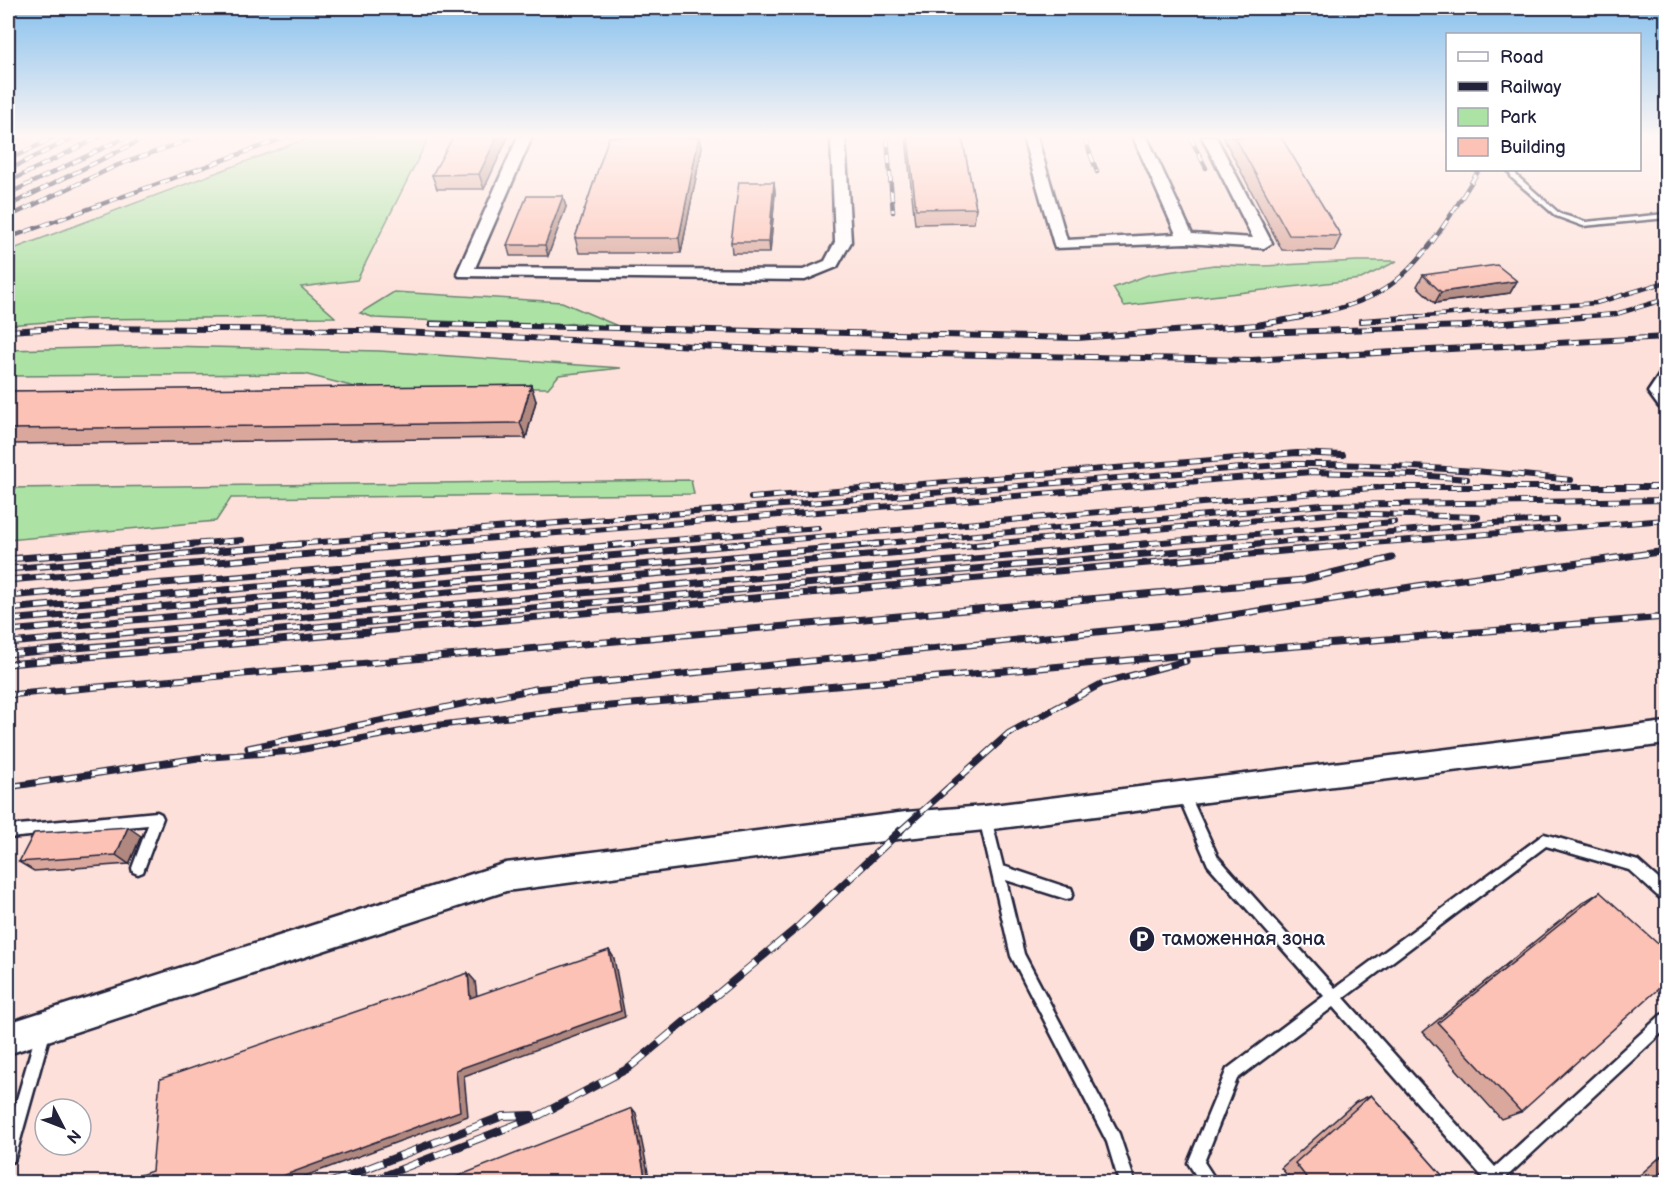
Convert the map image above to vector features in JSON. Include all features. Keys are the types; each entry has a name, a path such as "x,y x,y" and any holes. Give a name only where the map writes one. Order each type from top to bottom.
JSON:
{"street":[{"path":"500,193 465,273 805,275 831,264 843,242 841,193"},
{"path":"1046,193 1061,245 1186,238 1264,243 1238,193"},
{"path":"1165,193 1186,238"},
{"path":"1666,378 1657,392 1666,403"},
{"path":"8,1040 506,877 906,825 985,818 1666,733"}],"lane":[{"path":"1532,193 1558,215 1586,224 1666,216"},
{"path":"1183,793 1213,861 1494,1178 1666,1020"},
{"path":"8,832 157,818 138,868"},
{"path":"985,818 1018,956 1114,1139 1127,1182"},
{"path":"1209,1182 1196,1163 1232,1074 1544,840 1633,865 1666,894"},
{"path":"998,871 1066,893"},
{"path":"8,1155 45,1027"}],"shaded area":[{"path":"8,193 1666,193 1666,1182 8,1182"}],"green space":[{"path":"163,193 401,193 357,280 301,287 335,317 85,319 8,325 8,251"},
{"path":"1397,261 1361,279 1124,306 1113,288 1148,275 1214,265 1264,266"},
{"path":"394,292 562,302 620,327 574,323 553,326 375,318 360,313"},
{"path":"166,346 380,351 621,368 559,375 548,388 355,387 304,374 8,376 8,350"},
{"path":"691,480 694,494 231,498 216,521 8,540 8,488"}],"building":[{"path":"590,193 688,193 679,238 575,238"},
{"path":"738,193 773,193 769,242 731,242"},
{"path":"914,193 973,193 976,208 916,209"},
{"path":"1266,193 1315,193 1341,236 1289,235"},
{"path":"527,196 563,196 545,245 507,245"},
{"path":"1497,265 1517,281 1441,292 1423,275"},
{"path":"531,385 520,423 8,429 8,391"},
{"path":"128,827 116,855 19,862 34,833"},
{"path":"1600,892 1666,951 1666,982 1521,1112 1438,1023"},
{"path":"609,950 621,1011 456,1070 460,1111 266,1182 120,1182 152,1171 160,1079 468,973 470,998"},
{"path":"1371,1095 1448,1182 1310,1182 1295,1163"},
{"path":"632,1108 646,1182 443,1182"},
{"path":"1666,1168 1666,1182 1651,1182"}],"railway":[{"path":"8,206 35,193"},
{"path":"8,217 60,193"},
{"path":"8,238 134,193"},
{"path":"891,193 893,212"},
{"path":"1294,318 1347,306 1378,293 1394,283 1435,238 1465,193"},
{"path":"1399,318 1596,303 1666,282"},
{"path":"1564,318 1616,314 1666,299"},
{"path":"431,324 1077,338 1257,325 1302,317"},
{"path":"1361,321 1418,317"},
{"path":"1252,333 1465,326 1583,317"},
{"path":"8,331 58,328 360,330 823,352 1251,360 1666,337"},
{"path":"751,498 1297,453 1343,455"},
{"path":"284,545 1292,464 1432,468 1571,480"},
{"path":"409,545 1311,472 1419,475 1467,479"},
{"path":"727,545 1383,487 1666,487"},
{"path":"862,545 1322,505 1666,500"},
{"path":"976,545 1340,513 1478,517"},
{"path":"1242,545 1494,523 1556,520"},
{"path":"1346,545 1666,520"},
{"path":"1128,545 1394,522"},
{"path":"613,545 818,528"},
{"path":"178,545 242,540"},
{"path":"8,559 196,544"},
{"path":"8,569 302,544"},
{"path":"8,580 427,544"},
{"path":"8,596 631,544"},
{"path":"8,609 744,544"},
{"path":"8,620 879,544"},
{"path":"8,631 993,544"},
{"path":"8,643 1145,544"},
{"path":"8,654 1259,544"},
{"path":"8,664 1363,544"},
{"path":"248,748 535,689 1175,624 1455,580 1666,551"},
{"path":"8,695 1303,580 1392,558"},
{"path":"8,787 198,758 293,751 432,726 576,709 1221,652 1666,617"},
{"path":"900,831 1009,733 1103,683 1186,661"},
{"path":"368,1182 540,1115 629,1068 799,926 901,830"},
{"path":"332,1182 503,1116 531,1115"}],"place":[{"name":"таможенная зона","path":"1142,939"}]}
